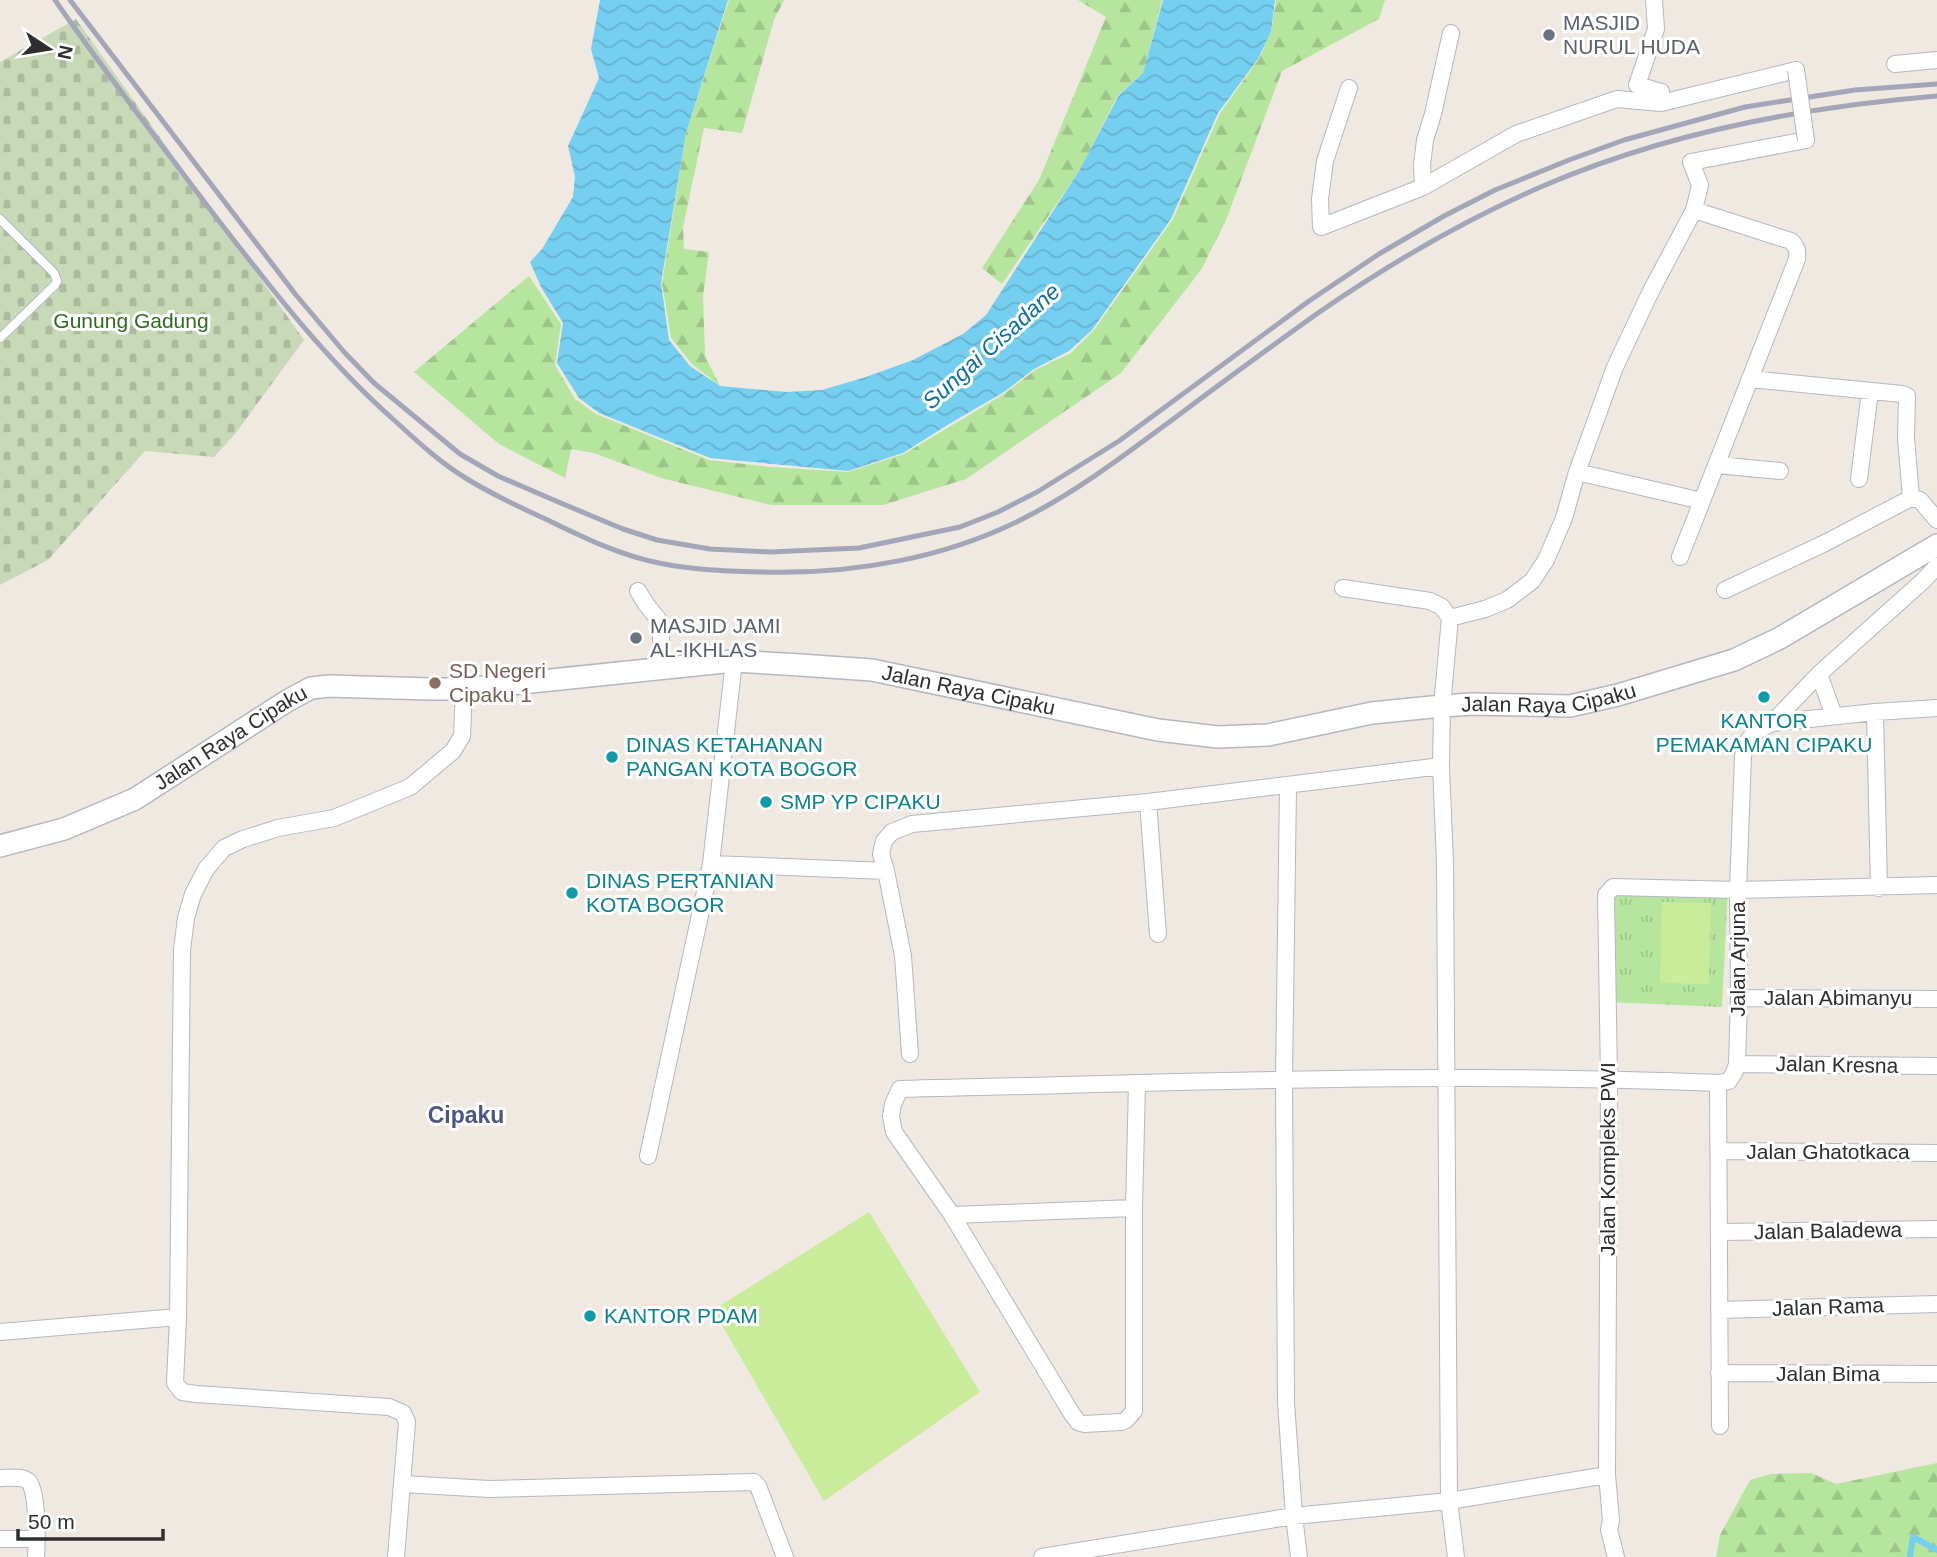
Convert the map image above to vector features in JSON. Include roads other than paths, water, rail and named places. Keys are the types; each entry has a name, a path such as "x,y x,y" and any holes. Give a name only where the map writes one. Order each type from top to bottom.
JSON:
{"street":[{"path":"1654,0 1656,29 1637,85 1661,92 1661,103"},
{"path":"1423,187 1425,140 1451,33"},
{"path":"1895,64 1937,61"},
{"path":"1349,88 1325,161 1320,199 1321,227 1423,187 1516,134 1617,99 1661,103 1796,70 1806,140 1691,162 1700,185 1694,209 1625,345 1606,390 1577,472 1564,519 1546,560 1532,582 1507,600 1485,610 1450,618"},
{"path":"1680,557 1797,258 1796,246 1791,241 1694,209"},
{"path":"1750,379 1907,396 1906,438 1911,498"},
{"path":"1859,479 1870,391"},
{"path":"1717,465 1780,471"},
{"path":"1577,472 1702,501"},
{"path":"1726,590 1911,498 1920,500 1937,520"},
{"name":"Jalan Raya Cipaku","path":"0,846 64,829 135,799 287,701 312,688 329,686 464,689 734,661 872,670 1158,730 1218,737 1268,735 1372,713 1472,704 1570,706 1618,695 1734,660 1780,638 1937,545"},
{"name":"Jalan Arjuna","path":"1737,1064 1738,890 1743,756 1747,741 1755,732 1772,723 1819,674 1937,566"},
{"path":"1343,588 1430,601 1442,607 1450,618 1442,706 1441,766 1445,863 1449,1501 1456,1557"},
{"path":"638,591 663,628 662,667"},
{"path":"648,1156 711,864 734,661"},
{"path":"1819,674 1834,716"},
{"path":"396,1557 407,1422 403,1413 388,1407 183,1392 176,1383 182,950 186,918 193,894 206,869 224,848 278,828 334,818 410,787 453,751 462,736 464,689"},
{"path":"1772,723 1937,708"},
{"path":"1875,712 1879,888"},
{"path":"910,1054 903,956 881,854 884,841 892,832 912,824 1148,802 1441,766"},
{"path":"1288,786 1284,1079 1286,1402 1299,1557"},
{"path":"1148,802 1158,934"},
{"path":"711,864 886,871"},
{"path":"1738,890 1937,885"},
{"name":"Jalan Kompleks PWI","path":"1616,1557 1609,1531 1611,1520 1606,1475 1609,1078 1606,895 1613,887 1738,890"},
{"name":"Jalan Abimanyu","path":"1739,998 1937,999"},
{"path":"1137,1084 1134,1411 1121,1422 1090,1424 1078,1422 1072,1415 952,1215 894,1132 891,1116 900,1089 1284,1079 1609,1078 1718,1083 1729,1081 1737,1064"},
{"name":"Jalan Kresna","path":"1737,1064 1937,1066"},
{"path":"1718,1083 1720,1426"},
{"name":"Jalan Ghatotkaca","path":"1719,1151 1937,1153"},
{"path":"952,1215 1134,1208"},
{"name":"Jalan Baladewa","path":"1719,1232 1937,1229"},
{"name":"Jalan Rama","path":"1719,1310 1937,1304"},
{"path":"0,1332 178,1317"},
{"name":"Jalan Bima","path":"1719,1373 1937,1374"},
{"path":"1042,1557 1294,1516 1449,1501 1606,1475"},
{"path":"0,1478 20,1478 29,1481 33,1488 36,1557"},
{"path":"403,1483 489,1489 754,1482 758,1486 785,1557"},
{"path":"0,1539 37,1539"}],"lane":[{"path":"0,219 54,273 57,281 0,338"}],"water":[{"name":"Sungai Cisadane","path":"600,0 728,0 686,133 661,283 669,340 690,366 720,386 787,392 822,390 913,360 963,334 986,315 1079,171 1119,95 1143,73 1163,0 1275,0 1271,32 1258,59 1218,113 1171,219 1092,330 1069,351 1034,369 1004,392 903,453 848,471 710,458 599,413 579,398 557,363 563,323 541,287 530,262 542,249 573,197 575,177 568,146 599,78 591,49"}],"waterway":[{"path":"1910,1557 1913,1537 1937,1550"}],"railway":[{"path":"55,0 252,264 343,371 428,450 454,471 486,490 605,546 659,563 722,571 795,572 865,567 900,561 968,542 1032,514 1069,493 1345,295 1428,244 1514,199 1590,167 1638,151 1736,125 1836,107 1937,96"},
{"path":"70,0 296,295 345,353 374,383 460,454 498,476 623,529 657,540 710,549 770,552 859,548 960,527 998,512 1037,492 1119,441 1309,301 1379,254 1495,190 1569,160 1624,140 1745,107 1855,90 1937,84"}],"place":[{"name":"MASJID NURUL HUDA","path":"1549,35"},
{"name":"MASJID JAMI AL-IKHLAS","path":"636,638"},
{"name":"SD Negeri Cipaku 1","path":"435,683"},
{"name":"KANTOR PEMAKAMAN CIPAKU","path":"1764,697"},
{"name":"DINAS KETAHANAN PANGAN KOTA BOGOR","path":"612,757"},
{"name":"SMP YP CIPAKU","path":"766,802"},
{"name":"DINAS PERTANIAN KOTA BOGOR","path":"572,893"},
{"name":"KANTOR PDAM","path":"590,1316"}],"district":[{"name":"Cipaku","path":"466,1115"}],"park label":[{"name":"Gunung Gadung","path":"131,321"}]}
